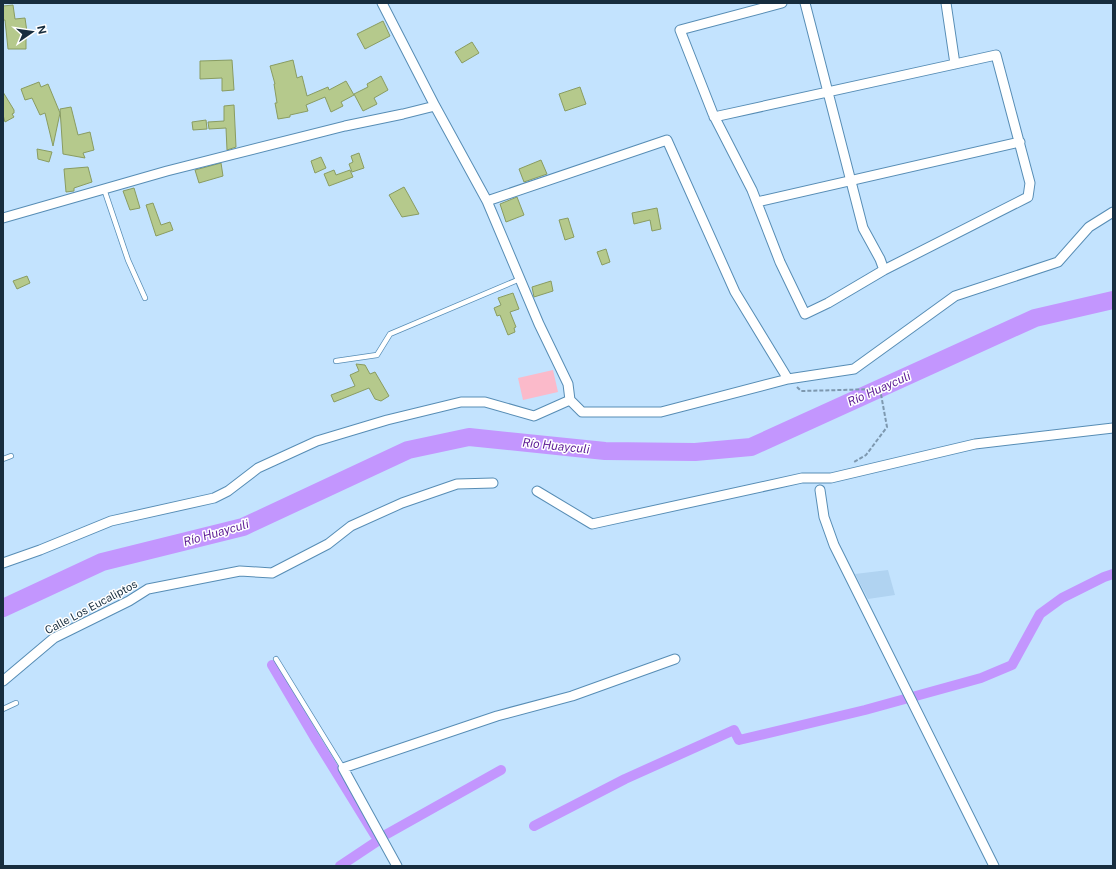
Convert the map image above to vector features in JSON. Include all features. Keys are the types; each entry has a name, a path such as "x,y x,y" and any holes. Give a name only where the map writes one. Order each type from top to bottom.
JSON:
{"street":[{"path":"382,3 435,106 487,201 539,324 568,384 570,400 582,412 661,412 788,380 854,369 955,296 1058,262 1089,227 1113,212"},
{"path":"714,117 996,55 1030,183 1028,197 884,270 828,303 805,314 780,262 752,190 714,117 680,30 782,3"},
{"path":"805,3 863,228 880,259 884,270"},
{"path":"946,3 955,64"},
{"path":"3,218 167,171 337,128 435,106"},
{"path":"487,201 667,140 735,292 788,380"},
{"path":"757,202 1020,142"},
{"path":"3,564 111,521 214,498 228,491 258,468 317,441 387,420 461,402 485,402 534,416 570,400"},
{"path":"537,491 592,524 802,478 832,478 975,444 1113,428"},
{"name":"Calle Los Eucaliptos","path":"3,681 54,638 129,601 148,589 240,571 272,573 328,544 351,526 402,503 457,484 493,483"},
{"path":"820,490 824,517 834,545 994,866"},
{"path":"397,866 343,768 497,716 572,696 675,659"}],"lane":[{"path":"104,189 128,260 145,298"},
{"path":"336,361 377,355 390,334 520,279"},
{"path":"3,459 10,456"},
{"path":"276,659 343,768"},
{"path":"3,710 16,703"}],"path":[{"path":"788,380 801,391 880,389 887,427 866,455 849,465"}],"shaded area":[{"path":"553,370 558,392 523,400 518,378"},
{"path":"888,570 895,595 868,599 855,574"}],"building":[{"path":"13,5 15,19 25,18 27,32 26,49 8,49 5,20 3,20 3,6"},
{"path":"383,21 390,36 365,49 357,34"},
{"path":"472,42 479,53 462,63 455,52"},
{"path":"232,60 234,90 222,91 222,78 200,79 200,61"},
{"path":"293,60 297,78 302,76 307,96 328,87 329,90 346,81 354,95 341,102 343,106 331,112 325,97 306,105 308,111 278,119 275,103 277,103 275,84 270,66"},
{"path":"381,76 388,90 374,98 377,104 363,111 354,94 368,87 367,84"},
{"path":"39,82 41,87 48,84 60,113 53,146 45,113 40,115 32,98 25,100 21,89"},
{"path":"580,87 586,104 565,111 559,94"},
{"path":"3,92 14,110 14,113 12,114 14,117 5,122 3,115"},
{"path":"234,105 236,147 227,150 226,128 209,129 208,122 224,121 224,106"},
{"path":"71,107 78,135 90,132 94,150 83,153 85,158 63,154 60,109"},
{"path":"206,120 207,129 193,130 192,122"},
{"path":"37,149 52,152 49,162 38,159"},
{"path":"359,153 364,168 352,172 349,164 353,162 351,156"},
{"path":"321,157 326,168 315,173 311,161"},
{"path":"541,160 547,174 524,182 519,169"},
{"path":"221,163 223,176 199,183 195,170"},
{"path":"88,167 92,182 74,188 74,191 66,192 64,169"},
{"path":"334,170 336,175 350,170 353,177 329,186 324,174"},
{"path":"404,187 419,214 402,217 389,195"},
{"path":"134,188 140,208 130,210 123,191"},
{"path":"517,197 524,215 506,222 500,204"},
{"path":"153,203 161,225 170,222 173,230 156,236 146,205"},
{"path":"657,208 661,229 652,231 650,220 634,224 632,213"},
{"path":"568,218 574,237 565,240 559,220"},
{"path":"606,249 610,262 602,265 597,252"},
{"path":"27,276 30,283 17,289 13,281"},
{"path":"551,281 553,291 534,297 532,287"},
{"path":"513,293 519,309 510,312 516,327 514,328 515,332 508,335 500,315 497,316 494,308 501,305 498,298"},
{"path":"356,364 365,365 370,374 375,372 389,396 381,401 375,399 369,388 334,402 331,395 355,386 350,375 359,371"}],"waterway":[{"name":"Río Huayculi","path":"3,608 102,562 243,527 408,450 469,437 605,451 695,452 751,447 1035,318 1113,300"},
{"path":"534,826 625,779 734,730 739,740 865,710 981,678 1012,665 1040,614 1062,598 1113,574"},
{"path":"272,665 375,835"},
{"path":"387,834 501,770"},
{"path":"340,866 379,840"}]}
